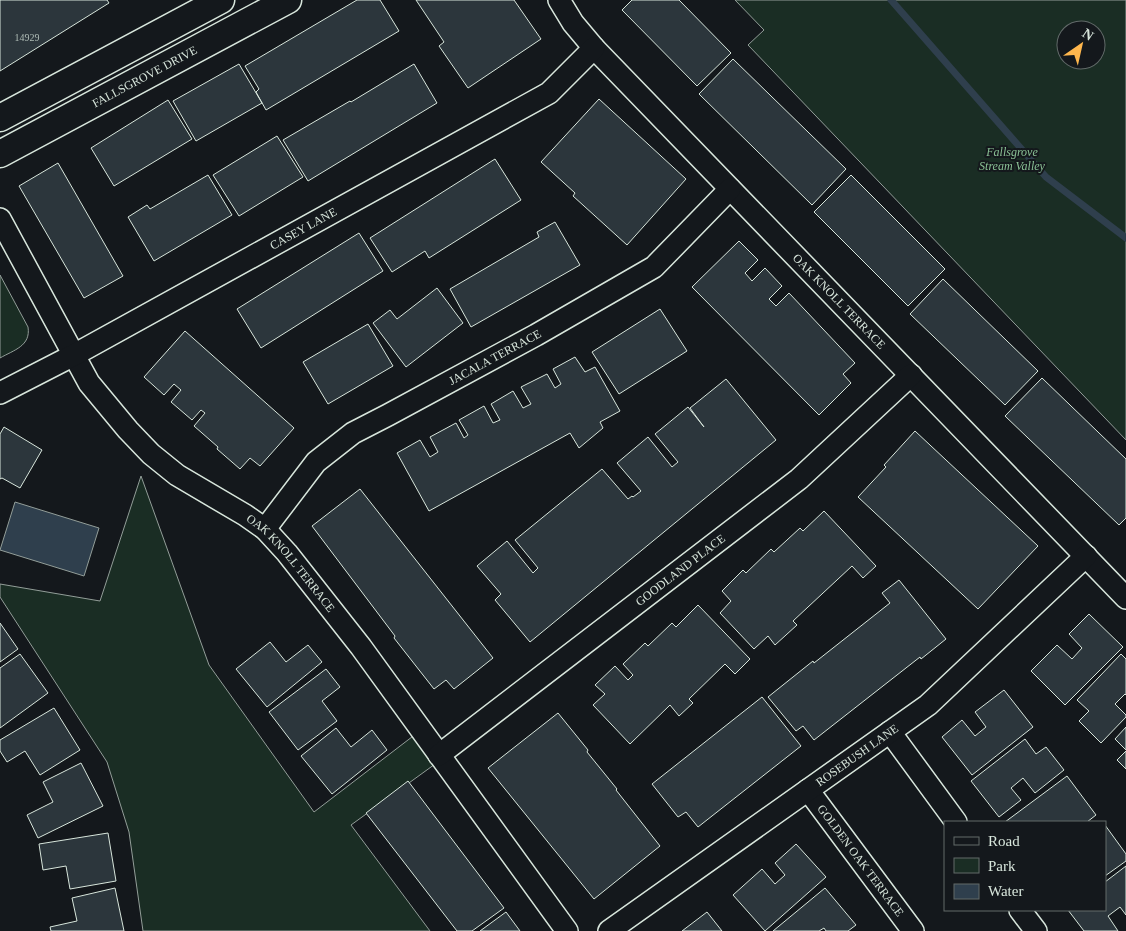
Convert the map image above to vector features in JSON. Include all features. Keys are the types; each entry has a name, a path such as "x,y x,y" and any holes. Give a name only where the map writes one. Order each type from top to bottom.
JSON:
{"street":[{"path":"0,118 221,0"},
{"name":"FALLSGROVE DRIVE","path":"0,154 288,0"},
{"name":"OAK KNOLL TERRACE","path":"559,0 573,23 594,48 1126,598"},
{"name":"CASEY LANE","path":"0,393 74,356 549,92 594,48"},
{"name":"JACALA TERRACE","path":"265,529 316,462 353,433 536,335 654,267 730,189"},
{"name":"OAK KNOLL TERRACE","path":"0,219 88,383 151,454 177,475 265,529 287,553 361,647 567,931"},
{"name":"GOODLAND PLACE","path":"439,755 799,479 911,375"},
{"name":"ROSEBUSH LANE","path":"609,931 928,705 1086,556"},
{"path":"890,732 955,821"},
{"name":"GOLDEN OAK TERRACE","path":"808,790 913,931"},
{"path":"1021,911 1036,931"}],"green space":[{"name":"Fallsgrove Stream Valley","path":"735,0 1126,0 1126,440 748,45 764,30"},
{"path":"0,275 28,327 28,333 27,339 20,347 0,358"},
{"path":"141,476 209,665 314,812 421,730 442,759 351,825 430,931 143,931 129,832 107,762 0,597 0,584 100,601"}],"water":[{"path":"15,502 99,528 84,576 0,550"}],"building":[{"path":"0,0 107,0 109,3 0,71"},
{"path":"357,0 380,0 399,31 266,110 256,92 259,89 245,66"},
{"path":"416,0 514,0 541,39 468,88 439,46 444,42"},
{"path":"632,0 679,0 731,53 697,86 622,10"},
{"path":"733,59 846,169 812,205 699,94"},
{"path":"239,64 262,103 196,141 173,101"},
{"path":"414,64 437,103 308,181 283,140"},
{"path":"599,99 686,179 627,245 573,196 575,193 541,162"},
{"path":"168,100 192,139 114,186 91,148"},
{"path":"277,136 303,177 239,216 213,175"},
{"path":"495,159 521,200 429,258 425,251 392,272 370,238"},
{"path":"58,163 123,276 84,298 19,186"},
{"path":"208,175 232,215 154,261 128,217 147,205 150,209"},
{"path":"851,175 945,269 908,306 814,212"},
{"path":"555,222 580,265 471,327 450,289 539,237 537,232"},
{"path":"359,233 383,271 261,348 237,309"},
{"path":"739,241 758,260 745,273 752,281 765,268 782,286 769,299 776,306 789,293 855,363 843,374 851,383 819,415 692,287"},
{"path":"943,279 1038,371 1005,405 910,314"},
{"path":"437,288 463,323 406,367 373,323 390,310 397,319"},
{"path":"660,309 687,351 619,394 592,352"},
{"path":"368,324 393,366 328,404 303,362"},
{"path":"185,331 294,428 260,466 250,458 240,469 194,426 205,413 201,410 192,420 171,402 181,390 174,384 164,395 144,377"},
{"path":"575,357 585,372 595,367 620,411 600,422 603,428 579,448 570,433 429,511 397,453 420,440 430,457 438,452 430,437 456,423 464,438 468,435 459,420 484,406 493,423 500,420 491,404 513,391 523,408 531,404 521,387 547,374 555,388 561,384 553,369"},
{"path":"1042,378 1126,459 1126,518 1119,525 1005,416"},
{"path":"726,379 776,440 530,642 495,600 501,594 477,566 507,541 533,573 538,568 515,540 602,469 628,499 641,491 617,463 648,437 672,467 678,462 655,434 688,407 704,427 690,408"},
{"path":"4,427 42,450 20,488 2,478 0,479 0,434"},
{"path":"915,431 1038,546 978,609 858,497 886,467 884,465"},
{"path":"360,489 493,658 454,689 446,680 434,689 312,526"},
{"path":"824,511 876,566 863,578 852,566 793,621 797,625 775,645 768,636 754,649 720,613 731,601 722,591 743,570 746,573 771,549 774,552 800,528 803,531"},
{"path":"899,580 946,639 921,659 920,657 814,740 803,726 796,731 768,697 890,603 882,593"},
{"path":"698,605 750,659 735,674 725,664 689,699 693,703 679,716 670,705 630,744 593,705 605,694 595,685 615,666 628,680 633,675 623,664 645,643 648,646 672,623 676,627"},
{"path":"1089,614 1123,647 1065,705 1031,671 1057,645 1072,659 1082,648 1069,634"},
{"path":"0,623 18,649 0,662"},
{"path":"270,642 286,662 308,645 322,662 267,707 236,669"},
{"path":"20,654 48,693 0,728 0,668"},
{"path":"1121,654 1126,659 1126,695 1115,704 1126,717 1101,743 1079,721 1089,711 1077,700"},
{"path":"326,669 340,687 322,701 337,721 298,750 269,712"},
{"path":"1004,690 1033,727 972,775 942,737 962,720 975,736 986,727 975,712"},
{"path":"762,697 801,746 698,827 686,812 678,817 652,784"},
{"path":"54,708 80,750 40,775 25,751 7,762 0,751 0,740"},
{"path":"558,713 660,846 594,899 488,768"},
{"path":"1126,727 1126,750 1115,739"},
{"path":"336,728 351,747 372,730 387,750 332,794 301,756"},
{"path":"1025,739 1036,754 1046,747 1064,770 1035,793 1023,778 1011,788 1021,800 999,817 971,781"},
{"path":"1126,751 1126,769 1117,760"},
{"path":"81,763 103,806 38,838 27,815 53,802 43,782"},
{"path":"1067,776 1096,815 1088,821 1006,821"},
{"path":"408,781 504,908 472,931 457,931 366,813"},
{"path":"1106,826 1126,854 1126,861 1106,875"},
{"path":"108,833 116,881 70,889 66,866 43,870 39,844"},
{"path":"796,844 826,877 765,931 733,895 762,869 775,884 785,875 775,863"},
{"path":"1126,866 1126,915 1120,907 1108,916 1118,931 1084,931 1069,911 1106,911 1106,881"},
{"path":"115,888 124,931 51,931 50,927 77,921 72,898"},
{"path":"825,888 856,925 848,931 826,931 824,928 819,931 773,931"},
{"path":"506,912 520,931 480,931"},
{"path":"707,912 722,931 682,931"}],"waterway":[{"path":"891,0 1046,177 1126,238"}]}
